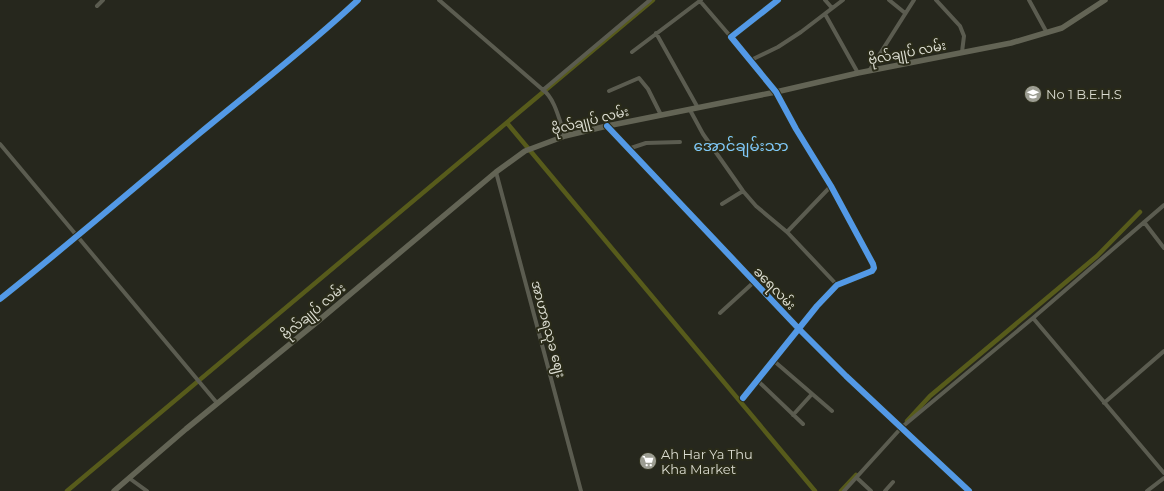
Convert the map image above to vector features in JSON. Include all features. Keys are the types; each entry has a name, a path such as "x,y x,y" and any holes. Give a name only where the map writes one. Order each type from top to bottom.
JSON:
{"main road":[{"name":"ဗိုလ်ချုပ် လမ်း","path":"114,491 496,172 525,151 565,136 607,126 776,92 869,70 1011,43 1062,28 1105,0"}],"street":[{"path":"97,6 103,0"},
{"path":"0,299 77,237 334,22 358,0"},
{"path":"439,0 545,91 555,106 565,136"},
{"path":"545,91 650,0"},
{"path":"632,52 700,0 776,92 796,129 831,186 873,264 874,268 872,271 837,285 817,306 743,398"},
{"path":"731,37 778,0"},
{"path":"825,0 832,8"},
{"path":"749,61 778,47 843,0"},
{"path":"890,0 905,13"},
{"path":"869,70 914,0"},
{"path":"936,0 960,26 964,36 962,52"},
{"path":"1029,0 1048,33"},
{"path":"825,14 858,73"},
{"path":"656,33 698,108"},
{"path":"610,91 639,78 648,89 661,115"},
{"path":"690,110 703,134 743,191 762,211 787,232 837,285"},
{"name":"ခရေလမ်း","path":"607,126 799,329 846,376 969,491"},
{"path":"628,149 646,143 680,142"},
{"path":"0,144 218,403"},
{"name":"အာဟာရသုခ ဈေး","path":"496,172 582,491"},
{"path":"787,232 831,186"},
{"path":"722,204 743,191"},
{"path":"844,491 902,427 1034,318 1164,205"},
{"path":"1144,222 1164,248"},
{"path":"720,312 754,282"},
{"path":"1034,318 1164,473"},
{"path":"1104,403 1164,351"},
{"path":"774,361 832,411"},
{"path":"757,380 803,424"},
{"path":"793,415 812,394"},
{"path":"129,478 147,491"},
{"path":"857,478 871,491"},
{"path":"1147,491 1164,478"},
{"path":"885,491 893,482"}],"waterway":[{"path":"67,491 653,0"},
{"path":"507,123 815,491"},
{"path":"907,421 930,396 1097,256 1140,212"},
{"path":"841,491 856,475"}],"cycle path":[{"path":"0,299 300,51 358,0"},
{"path":"743,398 817,306 837,285 872,271 874,268 831,186 796,129 776,92 731,37 778,0"},
{"path":"607,126 799,329 846,376 969,491"}],"place":[{"name":"No 1 B.E.H.S","path":"1033,94"},
{"name":"Ah Har Ya Thu Kha Market","path":"648,461"}],"district":[{"name":"အောင်ချမ်းသာ","path":"741,146"}]}
